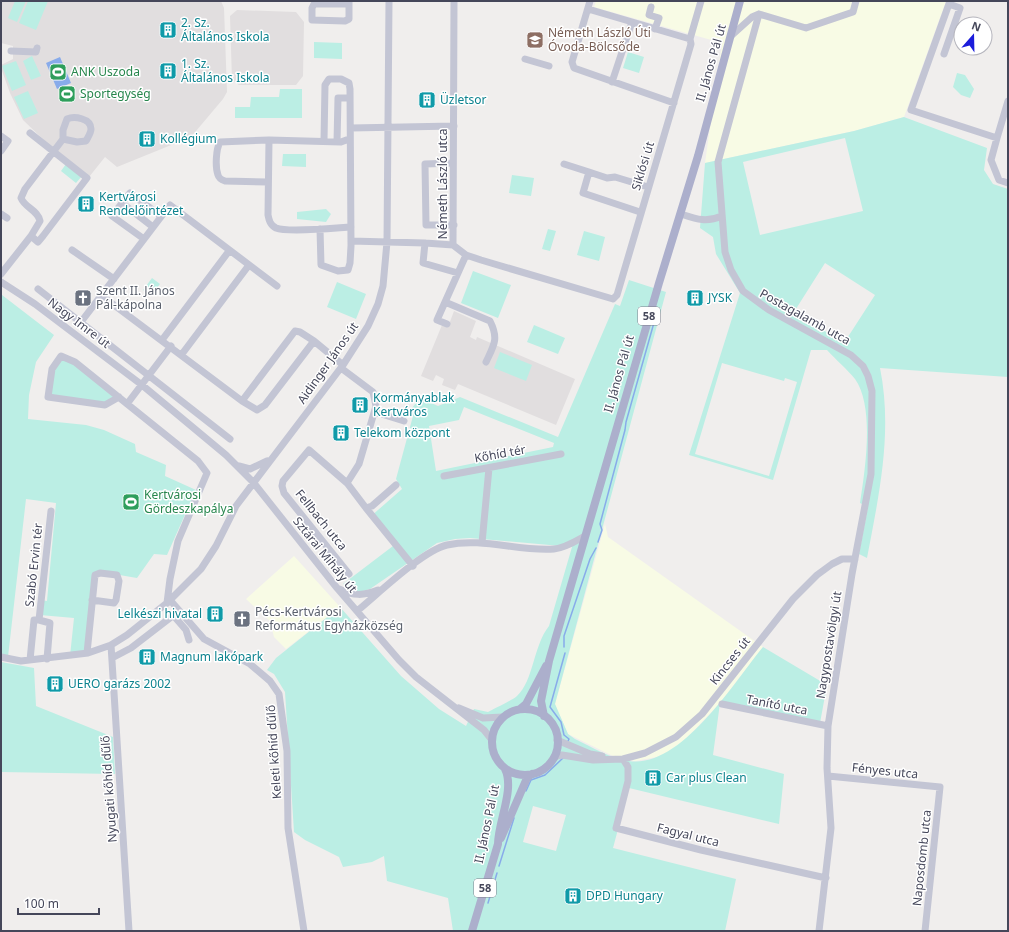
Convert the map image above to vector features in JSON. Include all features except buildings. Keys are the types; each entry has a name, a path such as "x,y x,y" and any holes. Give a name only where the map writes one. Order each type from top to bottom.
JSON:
{"main road":[{"name":"II. János Pál út","path":"548,661 658,283 681,214 740,1"},
{"name":"58","path":"503,717 520,709 526,704 548,661"},
{"name":"58","path":"548,661 541,701 544,716 554,726 557,740"},
{"path":"520,709 534,711 544,716"},
{"path":"492,740 496,726 503,717"},
{"name":"58","path":"492,740 495,756 505,769"},
{"path":"552,760 556,750 557,740"},
{"name":"58","path":"498,844 527,778 545,768 552,760"},
{"name":"II. János Pál út","path":"472,931 498,844 498,834 509,780 505,769"},
{"path":"505,769 518,774 532,774"}],"street":[{"name":"Aidinger János út","path":"1,657 21,661 87,654 111,645 127,635 168,601 201,569 236,506 342,366 368,326 378,304 383,286 387,242 389,1"},
{"name":"Németh László utca","path":"454,1 453,245 466,255 613,299"},
{"path":"590,1 572,62 573,66 580,71 674,102"},
{"name":"Siklósi út","path":"613,299 617,295 640,212 674,102 691,44 689,39 701,1"},
{"path":"731,36 752,17 759,14 806,28 853,12 856,1"},
{"path":"349,2 349,19 345,21 312,20 312,8 314,4 349,2"},
{"path":"944,54 960,8 949,3 911,110 997,138"},
{"path":"651,7 649,15 659,18 655,29"},
{"path":"588,9 689,39"},
{"path":"454,12 462,12"},
{"name":"Postagalamb utca","path":"759,14 718,162 725,252 731,270 743,291 769,310 844,350 863,366"},
{"path":"612,82 632,22"},
{"path":"11,51 36,52 37,48"},
{"path":"525,59 549,66"},
{"path":"320,229 321,266 344,272 348,270 350,263 351,241 349,139 351,128 350,98 349,83 341,79 329,79 326,81 324,141"},
{"path":"337,142 338,98 350,98"},
{"path":"1008,101 1007,111 991,160 999,180 1008,183"},
{"path":"351,128 454,126"},
{"path":"30,133 87,178 38,242 31,236"},
{"path":"1,136 8,141 1,151"},
{"path":"2,270 38,226 40,221 39,216 23,202 21,198 25,189 63,139"},
{"path":"268,182 225,181 221,179 217,174 217,147 220,142 224,140 269,140 337,142 349,139"},
{"path":"269,140 268,215 270,223 273,226 285,230 351,227"},
{"path":"453,163 426,164 426,225 454,225"},
{"path":"564,164 607,178 615,177 648,187"},
{"path":"589,172 583,193 640,212"},
{"path":"144,239 112,216 130,193 161,216"},
{"path":"122,203 153,227"},
{"path":"81,322 170,205 277,286"},
{"path":"681,214 702,221 712,221 722,216"},
{"path":"351,241 453,245"},
{"path":"425,243 423,263 458,273"},
{"path":"72,250 114,279"},
{"path":"162,340 229,251"},
{"path":"447,324 437,320 466,255"},
{"path":"182,354 249,265"},
{"name":"Nagy Imre út","path":"1,282 35,304 142,384 239,466 253,482"},
{"name":"Nagy Imre út","path":"38,289 230,438"},
{"path":"102,296 182,354 253,409 261,409 314,341"},
{"path":"445,302 490,321 496,332 494,344 486,362"},
{"path":"242,401 295,332 300,332 314,341 373,392 376,398 375,412 359,464 347,483"},
{"path":"127,404 171,346"},
{"path":"119,397 105,405 48,397 52,369 61,356 75,362 119,397 198,461 206,471 207,474 204,484 178,540 170,579 168,601"},
{"name":"Nagypostavölgyi út","path":"819,931 831,828 828,776 828,726 854,559 871,474 873,430 872,391 868,376 863,366"},
{"path":"375,412 404,421"},
{"name":"Fellbach utca","path":"349,574 284,493 282,486 283,481 309,450 320,455 337,470 413,566"},
{"name":"Kőhíd tér","path":"444,476 561,454"},
{"path":"239,466 250,469 255,468 271,458"},
{"path":"482,543 489,468"},
{"name":"Sztárai Mihály út","path":"253,482 337,588 416,677 484,730 492,740"},
{"path":"366,508 372,506 396,485"},
{"name":"Szabó Ervin tér","path":"39,620 51,511"},
{"path":"357,611 384,588 439,548 459,543 482,543 555,549 585,536"},
{"name":"Kincses út","path":"610,759 623,759 645,753 664,745 685,730 702,714 793,599 817,575 832,564 842,559 854,559"},
{"path":"87,654 92,600 95,575 100,573 117,575 118,582 116,600 114,603 92,600"},
{"path":"337,588 349,594 360,595 384,588"},
{"name":"Keleti kőhíd dűlő","path":"168,601 204,639 250,664 270,681 280,694 287,751 288,828 304,931"},
{"path":"112,658 127,651 179,611"},
{"path":"173,616 186,630 189,640"},
{"name":"Szabó Ervin tér","path":"30,660 34,620 50,623 47,658"},
{"name":"Nyugati kőhíd dűlő","path":"111,645 129,931"},
{"name":"Tanító utca","path":"722,704 828,726"},
{"name":"Sztárai Mihály út","path":"452,705 483,718 503,717"},
{"path":"557,740 590,754 610,759"},
{"path":"552,760 557,756 562,755 593,760 610,759"},
{"name":"Fagyal utca","path":"623,759 628,767 628,781 615,832 826,878"},
{"name":"Fényes utca","path":"828,776 940,787"},
{"name":"Naposdomb utca","path":"925,931 940,787"}],"shaded area":[{"path":"1,1 221,1 224,8 227,92 223,99 191,137 117,167 105,157 89,177 49,145 23,120 10,93 1,68 1,65 13,59 13,46 1,43"},
{"path":"15,1 26,1 17,22 8,18"},
{"path":"28,1 48,1 36,30 19,23"},
{"path":"596,1 946,1 904,117 854,131 705,163 722,43 594,7"},
{"path":"237,10 296,12 304,22 303,76 296,85 239,85 232,80 230,16"},
{"path":"314,42 342,43 342,59 314,58"},
{"path":"628,52 644,57 639,73 623,68"},
{"path":"32,56 41,76 31,80 23,61"},
{"path":"16,61 26,85 12,91 2,66"},
{"path":"957,73 965,75 974,89 970,98 961,95 953,87"},
{"path":"280,89 302,89 302,118 235,118 235,107 250,107 251,97 279,97"},
{"path":"28,91 38,113 24,119 14,97"},
{"path":"904,117 987,148 984,170 993,184 1008,189 1008,377 880,368 884,392 885,440 880,487 867,558 859,554 868,507 860,503 867,439 865,406 861,391 855,379 827,350 811,350 773,480 689,455 740,293 716,254 713,237 700,228 705,163 854,131","holes":["845,138 863,211 760,235 743,162","825,263 875,295 844,343 794,312","722,363 784,381 785,378 797,382 769,476 695,454"]},
{"path":"283,154 306,154 306,167 282,166"},
{"path":"66,164 82,176 76,183 61,171"},
{"path":"512,175 534,178 531,196 509,193"},
{"path":"326,209 331,214 326,222 297,219 297,212"},
{"path":"548,229 556,231 550,251 542,249"},
{"path":"584,231 605,237 599,261 577,255"},
{"path":"473,271 511,285 498,318 461,303"},
{"path":"152,278 160,284 151,296 143,290"},
{"path":"629,280 666,292 555,704 568,734 575,739 615,758 629,761 648,760 668,751 687,738 720,703 713,755 784,774 779,824 629,788 613,848 736,879 725,931 453,931 448,898 387,881 384,856 372,862 343,867 339,857 305,840 294,832 285,692 274,674 267,670 276,658 340,607 401,676 439,709 466,726 474,709 488,712 517,696 523,689 540,643 549,626 572,547 470,538 455,539 437,543 370,589 359,592 343,584 393,546 370,517 402,489 396,479 413,416 408,413 420,398 438,406 460,397 558,437 615,304 620,306","holes":["464,407 554,443 553,447 436,471 429,426 459,420","533,806 566,815 556,851 523,842"]},
{"path":"337,282 366,294 356,319 327,307"},
{"path":"2,295 54,335 36,362 29,395 28,419 86,425 104,430 135,444 136,452 166,465 165,476 196,490 167,555 154,554 137,578 96,571 87,653 70,656 74,618 40,615 41,600 47,601 56,503 26,499 8,657 1,656"},
{"path":"454,311 476,321 470,337 476,340 477,337 575,379 556,425 458,384 455,390 442,385 444,379 436,375 433,381 421,376 442,325 448,327"},
{"path":"534,325 565,338 558,354 527,342"},
{"path":"500,352 532,365 526,381 494,368"},
{"path":"61,357 66,358 118,397 105,404 49,397 53,369"},
{"path":"605,524 608,537 763,647 720,703 682,743 669,752 657,757 635,761 615,757 568,734 555,704"},
{"path":"294,556 340,607 286,649 274,637 270,621 246,599"},
{"path":"763,647 827,685 820,723 720,703"},
{"path":"1,662 34,668 36,706 113,737 115,774 1,772"}],"water":[{"path":"60,57 71,83 57,89 46,63"}],"waterway":[{"path":"598,542 602,530 600,524 626,422 655,319"},
{"path":"564,647 564,636 590,559 596,548"},
{"path":"565,653 550,707 561,722 564,735 569,739 568,741"},
{"path":"526,791 531,780 545,775 563,758"},
{"path":"499,866 514,818"},
{"path":"488,903 497,873"}],"place":[{"name":"2. Sz. Általános Iskola","path":"168,30"},
{"name":"Németh László Úti Óvoda-Bölcsőde","path":"535,40"},
{"name":"1. Sz. Általános Iskola","path":"168,71"},
{"name":"ANK Uszoda","path":"58,72"},
{"name":"Sportegység","path":"67,94"},
{"name":"Üzletsor","path":"427,100"},
{"name":"Kollégium","path":"147,139"},
{"name":"Kertvárosi Rendelőintézet","path":"86,204"},
{"name":"Szent II. János Pál-kápolna","path":"83,298"},
{"name":"JYSK","path":"695,298"},
{"name":"Kormányablak Kertváros","path":"360,405"},
{"name":"Telekom központ","path":"341,433"},
{"name":"Kertvárosi Gördeszkapálya","path":"131,502"},
{"name":"Lelkészi hivatal","path":"215,614"},
{"name":"Pécs-Kertvárosi Református Egyházközség","path":"242,619"},
{"name":"Magnum lakópark","path":"147,657"},
{"name":"UERO garázs 2002","path":"55,684"},
{"name":"Car plus Clean","path":"653,778"},
{"name":"DPD Hungary","path":"573,896"}]}
